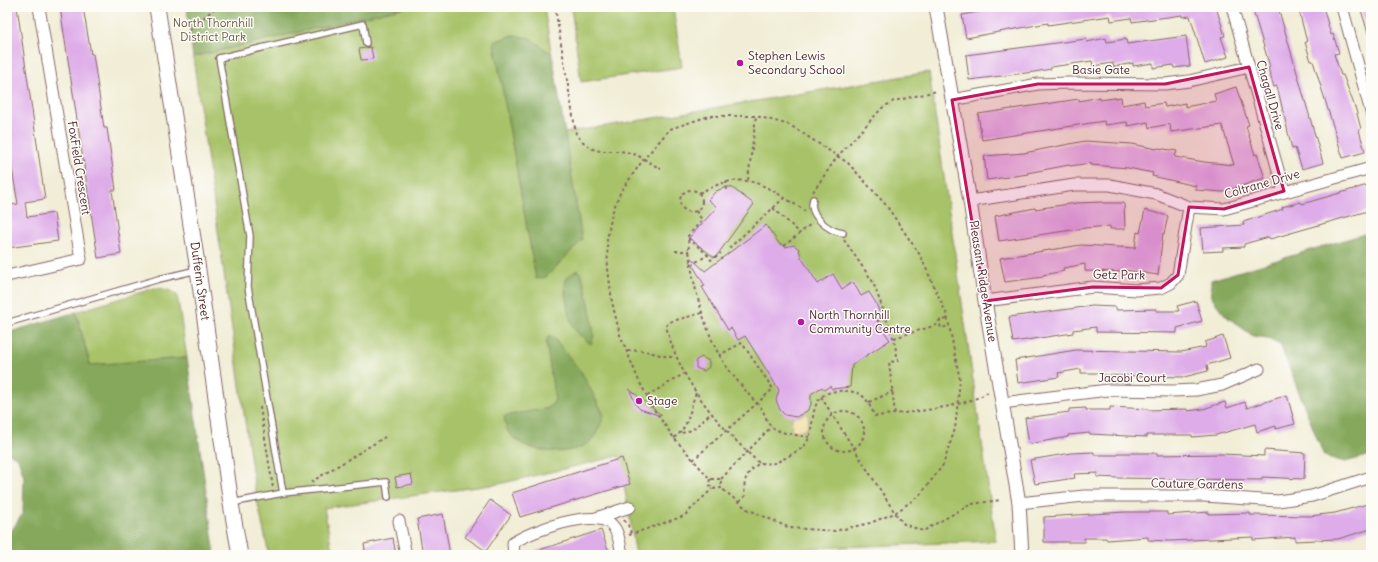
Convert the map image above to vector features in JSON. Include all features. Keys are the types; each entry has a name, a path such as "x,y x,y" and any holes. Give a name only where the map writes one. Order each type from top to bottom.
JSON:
{"main road":[{"name":"Dufferin Street","path":"157,7 198,270 231,504 240,555"}],"street":[{"name":"FoxField Crescent","path":"7,276 81,259 39,7"},
{"name":"Pleasant Ridge Avenue","path":"936,7 970,201 985,301 1019,503 1022,555"},
{"name":"Chagall Drive","path":"1232,7 1284,190"},
{"path":"1342,7 1371,112"},
{"name":"Basie Gate","path":"952,100 1038,84 1069,82 1165,84 1189,81 1249,67"},
{"name":"Coltrane Drive","path":"970,201 1074,186 1110,186 1156,194 1189,207 1224,209 1284,190 1371,168"},
{"name":"Getz Park","path":"985,301 1093,287 1137,290 1161,288 1171,283 1178,275 1189,207"},
{"name":"Jacobi Court","path":"1002,404 1108,390 1196,390 1222,385 1259,369"},
{"name":"Couture Gardens","path":"1019,503 1084,496 1204,496 1278,501 1312,496 1371,477"},
{"path":"596,518 630,507"},
{"path":"514,555 513,543 522,536 545,528 587,518 605,520 613,525 619,539 622,555"},
{"path":"399,521 406,555"}],"lane":[{"path":"283,493 248,287 250,236 219,58 363,24 366,43"},
{"path":"812,197 812,209 814,213 828,228 843,235"},
{"path":"7,323 159,279 198,270"},
{"path":"231,504 283,493 386,482 388,497"}],"path":[{"path":"190,30 216,7"},
{"path":"555,7 576,134 585,144 594,150 606,152 625,151 632,153 661,169"},
{"path":"812,197 837,157 882,108 894,101 936,91"},
{"path":"619,539 684,516 712,489 721,488 747,509 790,528 835,531 870,523 895,513 920,495 943,464 955,429 960,380 947,319 920,255 890,211 853,167 790,125 756,116 709,116 670,129 643,160 621,191 616,202 608,240 608,270 612,302 620,335 646,396 674,438 710,479 709,484 712,489"},
{"path":"748,181 756,116"},
{"path":"726,181 727,192"},
{"path":"699,193 726,181 748,181 763,184 784,198 800,206 809,214"},
{"path":"688,190 694,190 699,193 702,203 696,211 690,212 684,210 680,205 682,193 688,190"},
{"path":"729,248 784,198"},
{"path":"773,208 800,234"},
{"path":"696,211 702,220 688,238 691,265 702,313 720,354 731,373 760,406 771,427 809,437"},
{"path":"784,246 800,234 814,220 817,224"},
{"path":"843,235 873,282 894,338 898,361 890,362 896,414"},
{"path":"688,238 708,255 711,260 721,253"},
{"path":"675,251 689,251"},
{"path":"691,265 708,255"},
{"path":"702,313 669,322 666,326 676,357 696,393 725,432 759,463"},
{"path":"877,321 886,317"},
{"path":"894,338 940,324 939,321 947,319"},
{"path":"940,324 941,328 949,326"},
{"path":"693,460 773,389 742,343 720,354"},
{"path":"628,352 644,350 669,357 676,357"},
{"path":"646,396 662,388 685,373"},
{"path":"869,402 892,392 892,387"},
{"path":"739,503 745,496 744,485 746,474 759,463 775,463 804,446 809,437 813,410 821,397 839,390 854,391 865,397 869,402 875,416 896,414 958,403 981,398 988,392"},
{"path":"682,433 690,416 696,393"},
{"path":"821,397 895,513 904,524 923,531 971,504 1001,500"},
{"path":"840,411 847,411 860,419 864,429 863,436 860,443 854,448 845,451 837,450 826,442 823,434 824,426 827,419 833,414 840,411"},
{"path":"674,438 682,433 692,430 711,413"},
{"path":"721,488 721,479 771,427"},
{"path":"294,492 385,436"},
{"path":"710,479 721,479"},
{"path":"623,519 628,525 632,535"}],"highlighted area":[{"path":"1249,67 1284,191 1224,209 1189,207 1178,275 1161,288 1093,287 985,301 952,100 1038,84 1165,84"}],"green space":[{"path":"187,7 544,7 564,133 929,72 996,541 636,555 619,456 499,484 324,508 333,555 269,555 255,490"},
{"name":"North Thornhill District Park","path":"187,7 406,7 193,57"},
{"path":"571,7 673,7 682,67 581,82"},
{"path":"512,35 530,38 552,54 582,240 546,277 536,279 494,42"},
{"path":"1371,232 1371,455 1345,462 1324,456 1280,344 1268,338 1253,336 1226,316 1211,297 1211,280"},
{"path":"577,270 582,275 589,303 594,335 591,344 580,335 574,327 570,320 567,308 565,287 567,278"},
{"path":"155,288 169,290 177,295 187,358 90,365 76,312"},
{"path":"76,312 90,365 187,358 215,555 7,555 7,538 23,513 24,477 18,458 7,452 7,333"},
{"path":"548,337 553,337 582,373 604,415 598,431 587,444 568,451 546,451 525,445 516,440 509,433 504,416 549,408 555,400 546,342"}],"sand":[{"path":"805,413 809,417 807,429 801,431 791,431 792,417 800,416"}],"building":[{"path":"7,7 17,7 45,199 25,202 27,217 54,213 58,241 7,248 7,205 18,204 7,139"},
{"path":"60,7 83,7 91,54 93,54 104,128 107,128 116,190 112,190 121,254 98,258"},
{"path":"993,7 1216,7 1225,36 1221,37 1228,57 1205,64 1190,16 1182,17 1182,15 1132,22 1131,18 1111,21 1110,16 1048,25 1048,23 966,38 962,15 983,11 982,9"},
{"path":"1252,7 1278,7 1323,163 1302,169 1295,148 1292,149 1277,86 1274,87 1268,68 1270,67"},
{"path":"1298,7 1323,7 1331,35 1333,34 1339,53 1334,54 1356,110 1361,129 1359,130 1365,152 1343,158 1313,61 1311,61 1305,42 1307,42"},
{"path":"1360,7 1371,7 1371,36 1369,36"},
{"path":"1186,36 1190,66 1174,68 1173,65 1153,68 1153,63 1133,66 1133,63 1113,67 1113,63 1093,66 1092,61 1051,67 1051,69 1034,72 969,80 966,55 1086,39 1087,42 1106,38 1107,42 1126,39 1127,44"},
{"path":"371,47 373,59 361,60 359,49"},
{"path":"1236,87 1249,125 1246,126 1255,155 1257,154 1265,178 1223,192 1196,190 1196,186 1152,176 1153,173 1128,168 1091,165 1091,163 1069,165 1027,173 1028,174 987,180 984,156 1024,153 1085,141 1132,144 1177,151 1175,157 1234,165 1222,125 1171,132 1170,124 1149,128 1148,122 1128,126 1127,122 1105,125 1104,121 982,140 978,114 1100,97 1100,100 1121,97 1122,105 1144,101 1145,106 1164,103 1165,107 1185,103 1185,107 1216,101 1214,94"},
{"path":"1371,184 1371,210 1270,239 1269,237 1244,244 1244,247 1223,248 1223,251 1203,252 1201,228 1244,225 1243,222 1283,209 1282,207 1301,202 1302,204"},
{"path":"726,187 731,187 754,204 715,258 689,238 717,207 708,200 716,191"},
{"path":"1076,203 1124,203 1125,229 1110,229 1110,226 1085,228 999,241 995,216 1035,208"},
{"path":"1145,210 1168,216 1164,234 1163,233 1158,275 1125,270 1125,272 1085,271 1085,264 1063,268 1064,271 1043,275 1043,277 1005,282 1000,258 1081,245 1135,248 1137,232 1140,233"},
{"name":"North Thornhill Community Centre","path":"766,225 780,245 782,244 785,247 794,245 799,249 801,257 818,284 833,274 842,289 853,282 861,296 869,292 876,303 881,317 876,319 890,340 852,365 850,387 832,389 830,386 824,390 822,387 811,394 811,405 807,411 796,417 785,415 780,410 776,400 779,390 745,336 738,340 731,328 728,330 702,287 705,286 689,259 691,258 705,271"},
{"path":"1196,301 1202,321 1177,328 1177,333 1096,332 1096,327 1073,330 1073,333 1013,342 1009,317 1092,306 1116,307 1116,310 1156,309 1156,311 1179,311 1177,306"},
{"path":"1223,336 1230,358 1207,365 1208,371 1184,377 1102,375 1103,373 1081,373 1081,369 1058,373 1059,377 1018,383 1015,360 1076,350 1181,352 1206,347 1205,342"},
{"path":"702,357 709,361 709,367 704,371 696,368 696,360"},
{"name":"Stage","path":"629,389 661,415 661,416 640,409"},
{"path":"1287,395 1295,424 1276,429 1276,426 1257,432 1255,424 1216,435 1192,437 1192,435 1147,435 1147,437 1090,433 1068,435 1068,437 1029,444 1025,418 1069,412 1069,409 1086,408 1086,410 1110,410 1110,407 1148,410 1187,409 1187,411 1203,409 1225,402 1227,408 1245,402 1247,408"},
{"path":"1264,450 1305,453 1304,479 1262,477 1262,480 1118,478 1097,477 1098,473 1074,474 1075,478 1035,484 1030,460 1071,453 1094,452 1094,455 1118,455 1118,453 1157,453 1157,455 1222,454 1264,456"},
{"path":"622,458 630,484 520,517 512,493"},
{"path":"411,474 413,484 397,487 395,477"},
{"path":"490,500 511,515 486,551 465,537"},
{"path":"1371,503 1371,529 1338,539 1295,541 1295,537 1253,540 1253,537 1170,541 1148,540 1148,537 1107,540 1106,538 1084,538 1085,542 1044,542 1044,517 1125,512 1167,512 1167,515 1209,512 1209,514 1250,513 1250,515 1310,516 1335,513"},
{"path":"443,514 450,555 423,555 417,519"},
{"path":"601,530 610,555 530,555 530,553"},
{"path":"393,538 396,555 366,555 364,544"}],"place":[{"name":"Stephen Lewis Secondary School","path":"740,63"},
{"name":"North Thornhill Community Centre","path":"801,322"},
{"name":"Stage","path":"639,401"}]}
